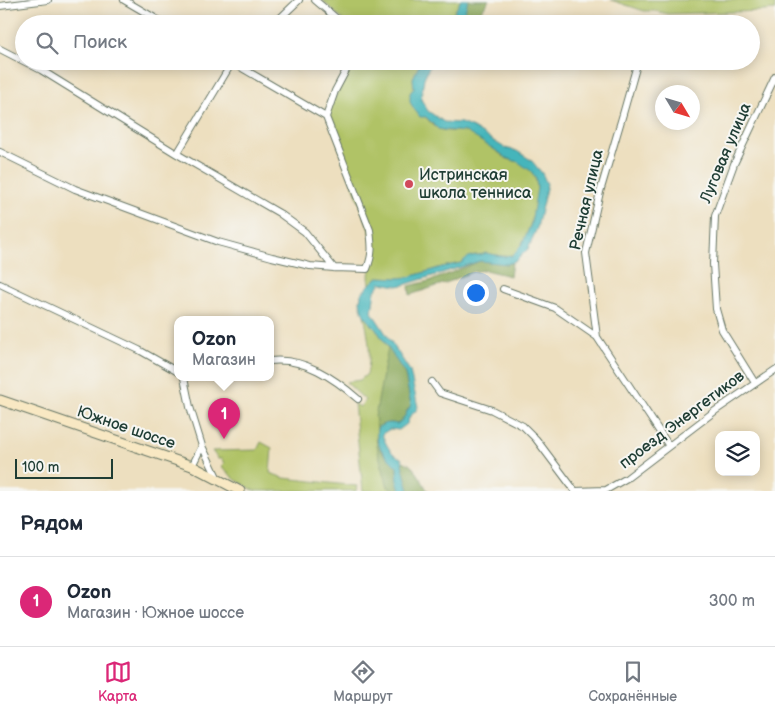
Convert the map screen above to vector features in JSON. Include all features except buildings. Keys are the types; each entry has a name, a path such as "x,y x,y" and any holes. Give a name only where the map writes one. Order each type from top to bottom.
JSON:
{"main road":[{"name":"Южное шоссе","path":"0,400 192,466 240,491"}],"street":[{"path":"0,6 48,0"},
{"path":"124,0 150,15"},
{"path":"283,15 299,0"},
{"path":"315,0 332,15"},
{"path":"0,49 15,57"},
{"path":"40,70 177,154 279,213 305,232 334,268"},
{"path":"177,154 227,70"},
{"path":"0,152 75,189 218,242 310,266 367,269 372,257 370,230 326,117 246,70"},
{"path":"326,117 335,91 346,70"},
{"name":"Речная улица","path":"636,70 600,192 586,253 597,337 669,446"},
{"name":"Луговая улица","path":"755,383 722,330 716,309 713,264 715,216 734,164 775,77"},
{"path":"0,284 139,350 174,370"},
{"path":"503,289 555,308 597,337"},
{"path":"274,362 288,361 311,367 322,372 358,399"},
{"name":"проезд Энергетиков","path":"575,491 606,490 628,478 715,411 775,370"},
{"path":"185,381 190,407 202,446 218,480"},
{"path":"432,382 440,393 492,410 523,426 536,439 575,491"},
{"path":"192,466 202,446"}],"green space":[{"path":"322,0 461,0 453,15 338,15"},
{"path":"468,0 489,0 477,15 464,15"},
{"path":"611,0 775,0 775,10 668,14 644,11"},
{"path":"349,70 417,70 413,78 414,88 410,93 434,126 442,130 469,133 506,158 525,166 535,177 537,196 535,207 526,236 519,249 507,256 486,253 484,255 474,255 461,263 409,277 378,277 370,284 369,272 375,254 374,243 328,115 328,110"},
{"path":"480,261 512,263 510,276 485,270 472,272 410,295 409,286 433,280"},
{"path":"364,315 378,332 405,374 377,428 379,446 397,467 398,485 401,491 363,491 354,403 360,407 365,400 346,382 360,380 367,374 369,352"},
{"path":"388,347 405,374 411,405 404,419 397,424 387,423 377,428 375,417"},
{"path":"376,437 381,451 397,467 398,485 401,491 395,491 388,487 378,452"},
{"path":"261,442 272,448 270,473 284,478 357,486 356,491 255,491 236,480 221,467 224,464 222,459 218,459 212,451 257,450"},
{"path":"403,461 414,469 429,491 409,491 402,464"}],"water":[{"path":"461,0 468,0 464,15 453,15"},
{"path":"417,70 428,70 424,78 421,99 428,111 444,122 461,123 473,128 505,148 517,151 531,160 542,173 547,184 537,228 528,249 516,261 507,264 480,261 404,285 397,286 381,283 375,291 372,312 410,371 418,407 410,416 407,424 399,430 390,429 382,434 391,451 403,461 402,464 409,491 401,491 398,485 397,467 379,446 377,428 387,423 397,424 400,422 411,405 405,374 378,332 364,315 360,302 361,294 378,277 409,277 461,263 470,256 486,253 505,257 511,256 522,244 531,224 537,188 536,179 531,171 518,162 506,158 466,132 438,129 426,117 420,117 410,102 410,93 414,88 413,78"}],"place":[{"name":"Истринская школа тенниса","path":"409,184"},
{"name":"Ozon","path":"224,439"}]}
